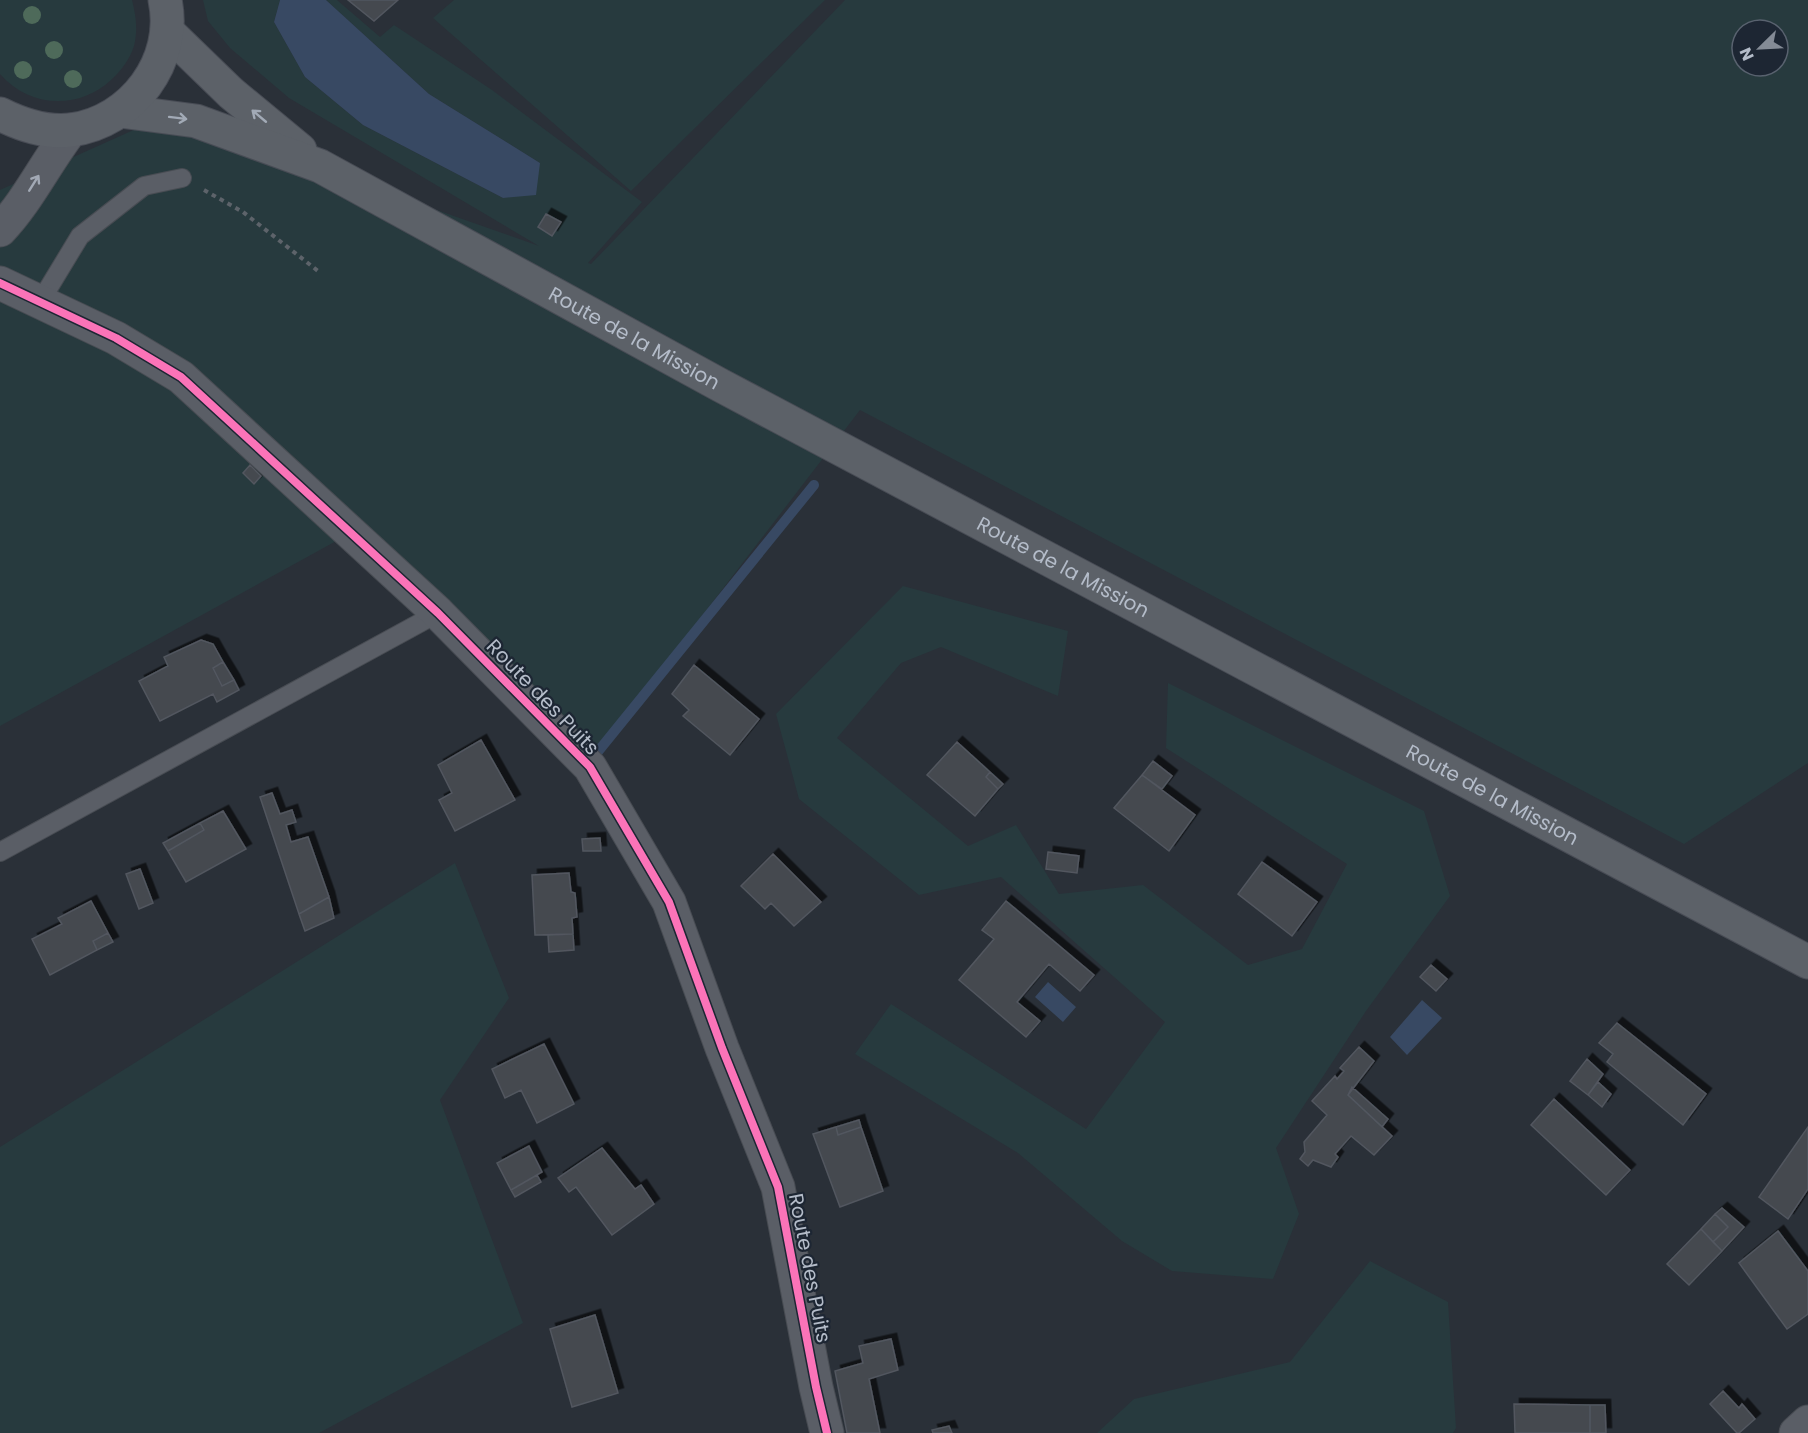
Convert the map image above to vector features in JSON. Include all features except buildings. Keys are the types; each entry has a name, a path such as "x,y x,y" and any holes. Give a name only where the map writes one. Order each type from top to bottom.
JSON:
{"main road":[{"path":"0,114 19,124 45,130 71,130 96,124 120,111 138,96 152,76 162,54 166,16"},
{"path":"166,16 231,93 321,166"},
{"path":"120,111 196,121 321,166"},
{"name":"Route de la Mission","path":"321,166 720,385 1808,962"}],"street":[{"path":"0,230 12,218 52,153 71,130"},
{"name":"Route des Puits","path":"0,283 116,339 181,377 438,613 590,767 669,902 722,1048 777,1187 827,1433"},
{"path":"1796,1433 1808,1422"}],"lane":[{"path":"40,302 80,236 144,186 182,178"},
{"path":"0,852 438,613"}],"path":[{"path":"182,178 243,212 318,271"}],"green space":[{"path":"0,0 132,0 136,29 132,51 115,76 98,90 84,96 54,101 25,94 0,74"},
{"path":"203,0 280,0 274,22 305,77 363,125 503,198 540,163 429,94 326,0 337,0 380,37 394,25 492,90 642,202 588,263 591,264 845,0 1808,0 1808,763 1684,844 860,410 599,750 358,529 0,726 0,190 167,115 539,246 289,98 230,48 208,21"},
{"path":"454,0 825,0 631,191 433,18"},
{"path":"903,586 1068,631 1058,696 941,647 901,663 837,738 968,846 1016,825 1059,894 1143,885 1248,965 1302,949 1347,864 1166,748 1168,683 1424,811 1450,896 1366,1011 1276,1148 1299,1214 1273,1279 1172,1271 1122,1241 1018,1153 855,1054 891,1004 1086,1129 1165,1022 1001,877 919,895 799,799 776,714"},
{"path":"455,863 509,998 440,1100 523,1323 319,1433 0,1433 0,1147"},
{"path":"1370,1261 1448,1302 1456,1428 1453,1433 1097,1433 1134,1399 1290,1362"}],"water":[{"path":"280,0 326,0 429,94 540,163 536,195 503,198 363,125 305,77 274,22"},
{"path":"1048,982 1076,1007 1063,1022 1035,997"},
{"path":"1422,1000 1442,1018 1407,1055 1390,1037"}],"waterway":[{"path":"596,754 814,485"}],"cycle path":[{"path":"0,283 116,338 181,377 438,613 590,767 669,902 722,1048 778,1187 816,1387 827,1433"}]}
